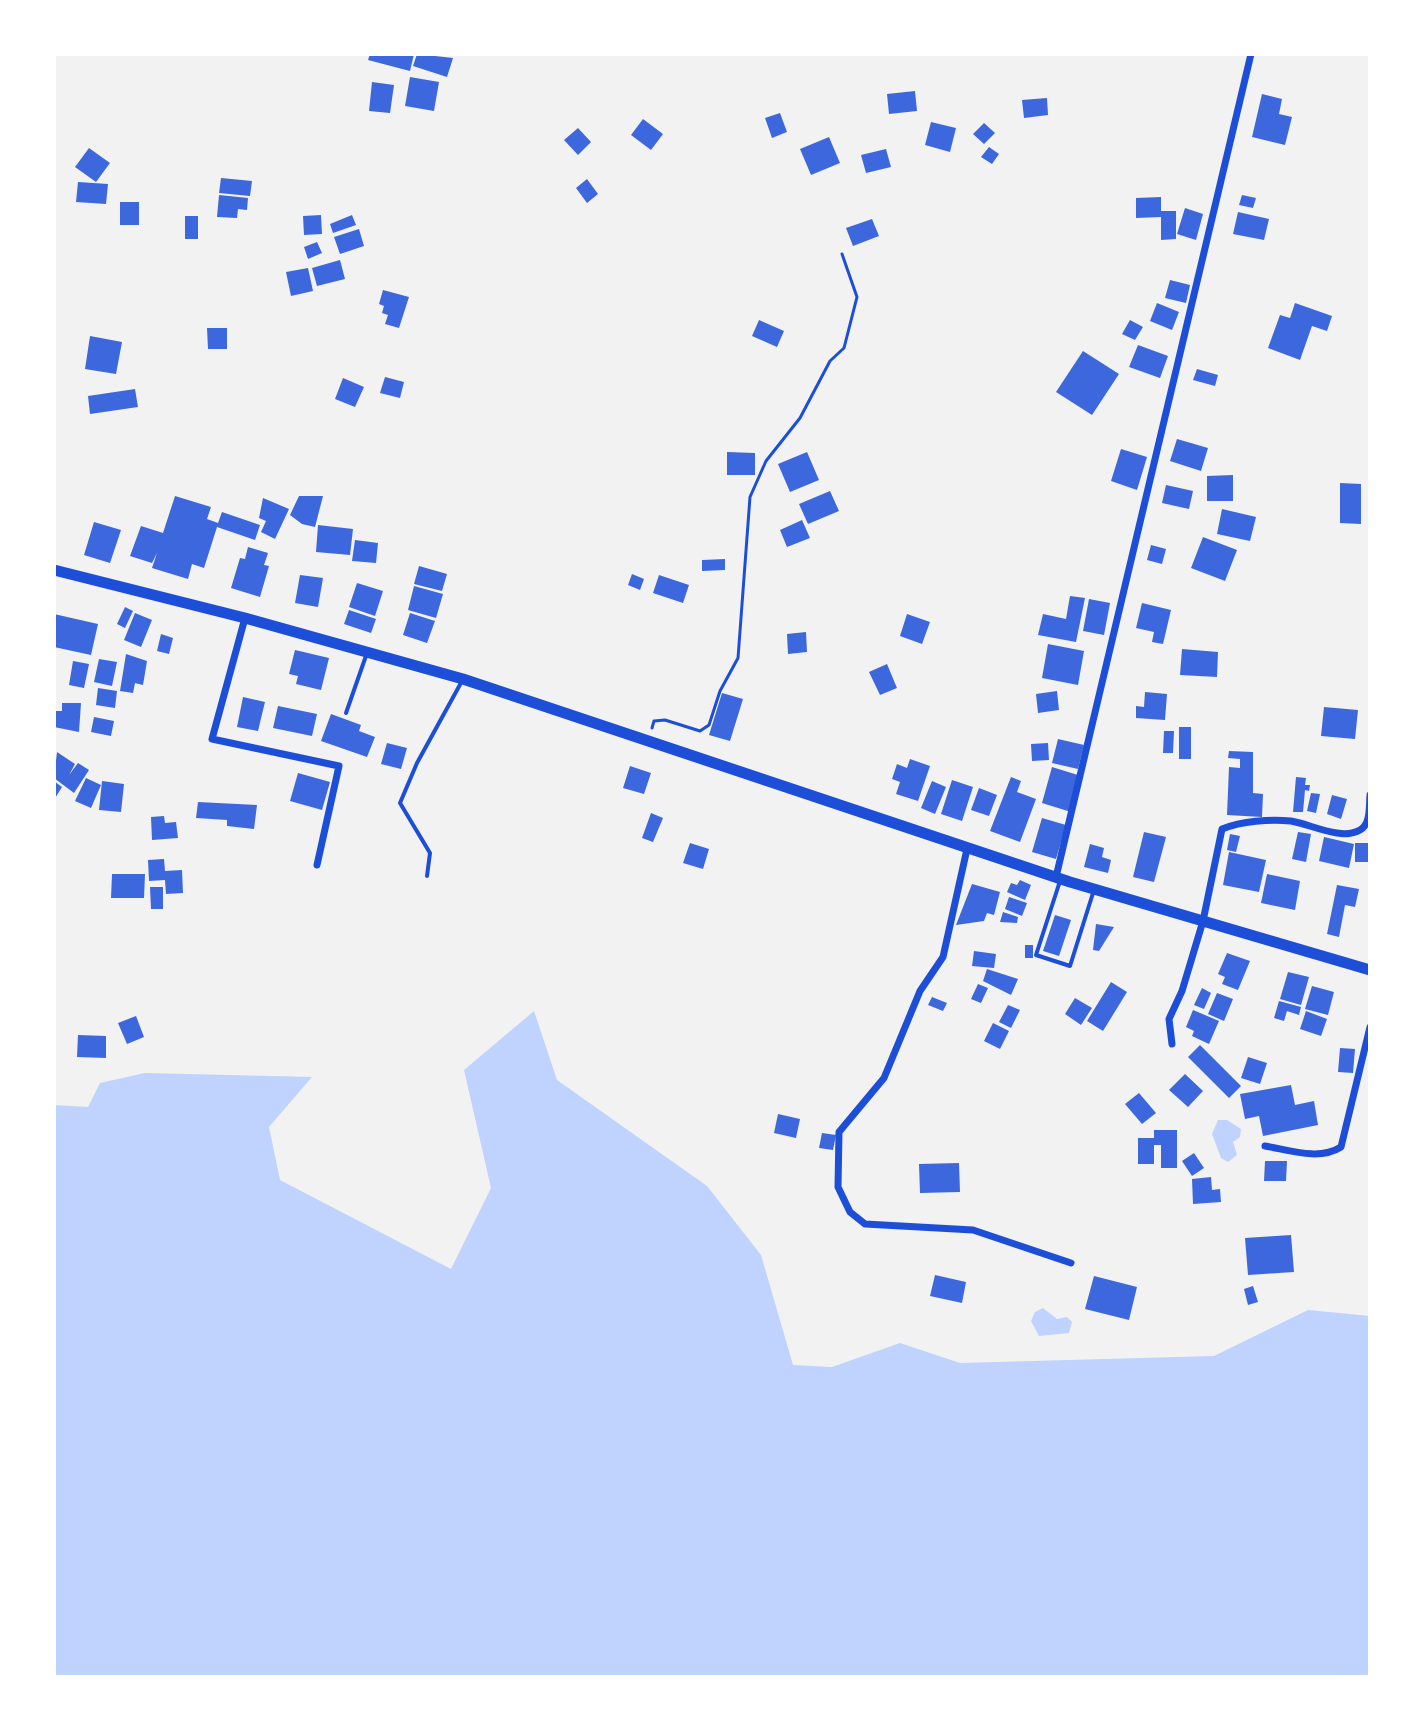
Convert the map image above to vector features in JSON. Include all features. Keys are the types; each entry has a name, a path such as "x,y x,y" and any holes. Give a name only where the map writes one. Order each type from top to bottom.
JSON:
{"main road":[{"path":"54,570 368,650 648,740 1094,890 1370,970"}],"street":[{"path":"1058,878 1251,54"},
{"path":"245,618 212,739 339,766 317,865"},
{"path":"1172,1044 1169,1019 1182,991 1203,921 1222,829 1237,823 1289,821 1346,833 1360,830 1367,823 1370,795"},
{"path":"967,849 943,957 920,991 884,1078 839,1132 838,1187 850,1212 865,1224 973,1230 1071,1263"},
{"path":"1265,1146 1320,1155 1331,1154 1341,1147 1370,1027"}],"lane":[{"path":"346,713 368,650"},
{"path":"427,876 430,853 400,803 417,763 463,679"},
{"path":"1058,878 1036,955 1047,959 1070,966 1094,890"}],"path":[{"path":"648,740 654,721 665,720 700,731 709,725 720,691 738,658 750,497 766,461 800,418 830,361 844,348 857,297 842,254"}],"water":[{"path":"534,1011 557,1080 707,1186 761,1255 793,1365 832,1367 900,1343 960,1363 1214,1356 1308,1310 1370,1316 1370,1677 54,1677 54,1105 88,1107 100,1083 145,1073 312,1077 269,1127 280,1180 451,1269 491,1188 464,1070"},
{"path":"1218,1120 1227,1120 1241,1129 1240,1137 1233,1142 1237,1155 1228,1162 1221,1158 1212,1134"},
{"path":"1043,1308 1057,1319 1067,1317 1072,1322 1069,1333 1039,1336 1031,1321 1035,1312"}],"building":[{"path":"370,54 414,54 410,71 368,60"},
{"path":"417,54 453,58 447,77 413,66"},
{"path":"410,77 439,82 434,111 405,106"},
{"path":"372,82 394,85 390,113 369,111"},
{"path":"915,91 917,111 889,114 887,94"},
{"path":"1262,94 1282,99 1279,114 1292,117 1285,145 1252,137"},
{"path":"1047,98 1048,115 1024,118 1022,100"},
{"path":"780,113 787,132 772,138 765,118"},
{"path":"643,119 663,134 651,150 631,135"},
{"path":"931,122 956,128 950,152 925,145"},
{"path":"984,123 995,133 984,144 973,134"},
{"path":"578,128 591,142 578,155 564,140"},
{"path":"829,137 840,163 811,175 800,149"},
{"path":"989,147 999,154 992,164 981,157"},
{"path":"89,148 110,163 96,182 75,167"},
{"path":"886,149 891,167 866,173 861,155"},
{"path":"221,178 252,181 250,196 219,193"},
{"path":"587,179 598,194 587,203 576,188"},
{"path":"78,182 108,184 106,204 76,202"},
{"path":"219,195 248,198 247,210 238,209 237,218 217,217"},
{"path":"1242,195 1256,198 1253,208 1239,205"},
{"path":"1161,197 1161,211 1176,211 1176,239 1161,240 1161,217 1136,218 1136,198"},
{"path":"120,202 139,202 139,225 120,225"},
{"path":"1185,208 1203,214 1196,240 1177,234"},
{"path":"1238,212 1269,219 1264,240 1233,234"},
{"path":"321,215 322,234 304,235 303,216"},
{"path":"352,215 356,225 333,233 330,224"},
{"path":"185,216 198,216 198,239 185,239"},
{"path":"872,219 879,236 853,246 846,228"},
{"path":"359,229 364,246 340,254 334,237"},
{"path":"317,242 322,253 308,259 304,247"},
{"path":"340,260 345,279 317,286 312,268"},
{"path":"308,268 313,291 291,296 286,272"},
{"path":"1170,280 1190,285 1186,303 1165,298"},
{"path":"383,290 409,297 399,328 385,324 388,315 382,313 384,306 379,304"},
{"path":"1157,303 1179,312 1172,330 1150,321"},
{"path":"1295,303 1332,316 1327,331 1312,326 1300,360 1268,348 1280,315 1290,318"},
{"path":"759,320 784,331 777,347 752,336"},
{"path":"1130,320 1143,327 1135,340 1122,334"},
{"path":"207,328 227,328 227,349 208,349"},
{"path":"90,336 122,342 116,374 85,369"},
{"path":"1138,345 1168,356 1160,378 1129,367"},
{"path":"1083,351 1119,374 1092,415 1056,392"},
{"path":"1197,369 1218,375 1215,386 1193,380"},
{"path":"385,377 404,382 400,398 380,393"},
{"path":"343,378 364,387 355,407 335,399"},
{"path":"135,389 138,407 90,414 88,396"},
{"path":"1177,439 1208,448 1201,471 1170,461"},
{"path":"1121,449 1147,457 1137,490 1111,481"},
{"path":"727,452 755,453 755,475 727,475"},
{"path":"807,452 819,480 790,492 778,464"},
{"path":"1233,475 1233,501 1207,501 1207,476"},
{"path":"1340,483 1361,484 1361,524 1340,523"},
{"path":"1166,485 1193,491 1189,509 1162,503"},
{"path":"830,491 839,511 808,524 799,504"},
{"path":"175,496 211,507 207,519 218,523 222,512 260,525 255,540 217,527 204,568 192,564 188,579 152,568 157,553 152,563 130,556 141,526 163,533"},
{"path":"299,496 323,496 315,527 302,524 290,515"},
{"path":"263,498 289,509 275,539 261,532 266,521 259,518"},
{"path":"1222,509 1256,517 1250,541 1217,534"},
{"path":"802,520 810,538 787,547 780,530"},
{"path":"94,522 121,530 110,563 84,555"},
{"path":"318,525 353,529 350,555 316,552"},
{"path":"1203,537 1237,550 1225,581 1191,568"},
{"path":"355,540 378,543 376,563 352,561"},
{"path":"1151,545 1166,549 1162,564 1147,560"},
{"path":"248,547 268,553 264,565 269,566 260,597 231,588 240,558 245,559"},
{"path":"725,559 725,570 702,571 702,560"},
{"path":"419,566 447,574 442,591 414,584"},
{"path":"632,574 644,579 640,590 628,585"},
{"path":"300,575 323,578 318,607 295,603"},
{"path":"659,575 689,585 683,603 653,593"},
{"path":"357,583 383,591 375,616 349,607"},
{"path":"414,586 443,594 436,618 408,610"},
{"path":"1070,596 1085,598 1076,642 1038,635 1043,614 1066,619"},
{"path":"1089,599 1110,603 1104,635 1083,631"},
{"path":"1142,603 1171,610 1163,644 1152,642 1154,632 1136,628"},
{"path":"125,607 133,611 125,628 117,624"},
{"path":"349,610 376,619 371,633 344,624"},
{"path":"135,613 152,620 141,647 124,640"},
{"path":"410,613 435,621 427,643 403,635"},
{"path":"54,614 98,624 91,655 54,647"},
{"path":"907,614 930,622 922,644 900,636"},
{"path":"806,632 807,652 788,654 787,634"},
{"path":"161,634 173,638 169,654 157,651"},
{"path":"1048,644 1084,651 1078,685 1042,678"},
{"path":"1182,649 1218,652 1217,677 1180,675"},
{"path":"295,650 329,658 321,690 296,684 298,676 289,674"},
{"path":"126,654 147,661 143,685 135,683 133,693 120,691"},
{"path":"99,659 117,662 112,686 94,682"},
{"path":"73,661 89,664 84,688 69,685"},
{"path":"887,664 897,688 880,695 869,672"},
{"path":"98,688 117,691 115,708 96,705"},
{"path":"1057,691 1059,710 1038,713 1036,694"},
{"path":"1145,692 1167,694 1165,720 1136,718 1136,706 1144,707"},
{"path":"722,693 743,699 730,741 709,735"},
{"path":"243,697 265,702 258,731 237,727"},
{"path":"62,703 81,703 79,732 54,727 54,711 62,711"},
{"path":"278,706 317,714 312,736 273,728"},
{"path":"1324,707 1358,710 1355,739 1321,736"},
{"path":"331,714 361,725 359,731 375,737 367,757 321,741"},
{"path":"94,717 114,721 111,736 91,732"},
{"path":"1179,727 1191,727 1191,759 1179,759"},
{"path":"1164,731 1174,731 1173,753 1163,753"},
{"path":"1058,739 1084,745 1078,769 1052,763"},
{"path":"387,743 407,748 401,769 381,764"},
{"path":"1048,743 1049,760 1032,761 1031,744"},
{"path":"1229,751 1253,752 1253,793 1263,794 1262,817 1227,815 1229,767 1240,768 1240,759 1228,758"},
{"path":"57,752 75,764 69,775 78,763 89,770 74,793 54,778"},
{"path":"910,759 930,766 918,801 896,794 900,782 892,779 897,764 907,768"},
{"path":"630,766 651,773 644,794 623,788"},
{"path":"1052,767 1081,776 1071,812 1042,803"},
{"path":"298,773 330,782 322,810 290,801"},
{"path":"1011,777 1021,781 1017,792 1036,799 1020,842 990,831"},
{"path":"1296,777 1306,778 1305,785 1310,785 1309,791 1305,790 1303,812 1293,812"},
{"path":"86,778 101,785 91,808 75,801"},
{"path":"952,780 973,787 962,821 941,814"},
{"path":"54,781 62,787 54,800"},
{"path":"102,781 124,784 121,812 99,810"},
{"path":"932,781 946,787 935,814 921,808"},
{"path":"979,788 997,795 989,816 971,810"},
{"path":"1311,793 1320,794 1316,813 1307,811"},
{"path":"1332,795 1347,799 1341,819 1327,814"},
{"path":"198,802 257,805 254,829 227,826 227,820 196,818"},
{"path":"651,813 663,818 653,842 642,838"},
{"path":"164,816 165,823 176,822 178,838 152,840 151,817"},
{"path":"1042,818 1066,825 1056,859 1032,852"},
{"path":"1144,832 1166,837 1154,882 1133,877"},
{"path":"1298,832 1311,834 1306,862 1292,859"},
{"path":"1230,834 1240,836 1236,852 1227,850"},
{"path":"1324,837 1354,844 1349,868 1319,861"},
{"path":"690,843 709,849 703,869 683,863"},
{"path":"1355,843 1370,843 1370,862 1355,862"},
{"path":"1090,844 1104,848 1102,857 1111,860 1108,873 1084,867"},
{"path":"1229,852 1266,860 1259,892 1223,885"},
{"path":"164,859 165,871 182,870 183,893 166,894 165,880 149,881 148,860"},
{"path":"112,874 145,874 144,898 111,898"},
{"path":"1267,874 1300,881 1295,910 1261,903"},
{"path":"1020,880 1031,885 1025,900 1007,892 1011,883 1017,885"},
{"path":"972,884 1000,892 994,915 987,913 984,921 956,925"},
{"path":"1337,885 1359,889 1355,907 1345,905 1339,937 1327,934"},
{"path":"150,887 163,887 163,909 151,909"},
{"path":"1009,897 1027,903 1022,916 1005,909"},
{"path":"1003,912 1018,917 1017,923 1000,922"},
{"path":"1055,915 1071,920 1059,956 1043,951"},
{"path":"1096,924 1114,927 1099,951 1093,950"},
{"path":"1025,945 1033,945 1033,958 1025,958"},
{"path":"974,951 996,954 994,968 972,966"},
{"path":"1227,953 1250,961 1238,990 1222,984 1225,977 1218,974"},
{"path":"987,969 1018,979 1011,995 983,981"},
{"path":"1288,972 1309,977 1301,1005 1280,999"},
{"path":"1111,982 1127,992 1103,1031 1087,1021"},
{"path":"978,984 988,988 981,1003 971,999"},
{"path":"1312,986 1334,992 1328,1015 1305,1009"},
{"path":"1202,988 1211,993 1204,1009 1194,1005"},
{"path":"1217,993 1233,999 1224,1021 1208,1014"},
{"path":"932,997 947,1003 943,1011 928,1005"},
{"path":"1075,998 1092,1008 1081,1025 1065,1014"},
{"path":"1279,1001 1301,1007 1299,1015 1287,1011 1284,1021 1274,1018"},
{"path":"1008,1005 1020,1010 1011,1028 999,1022"},
{"path":"1193,1010 1219,1021 1209,1044 1192,1036 1194,1031 1186,1027"},
{"path":"1306,1011 1327,1019 1321,1036 1300,1029"},
{"path":"136,1016 144,1037 127,1044 118,1023"},
{"path":"993,1023 1009,1031 1000,1049 984,1041"},
{"path":"78,1035 106,1036 106,1058 77,1057"},
{"path":"1200,1045 1241,1086 1229,1098 1188,1057"},
{"path":"1340,1048 1355,1049 1353,1073 1338,1072"},
{"path":"1248,1057 1267,1063 1260,1084 1241,1078"},
{"path":"1185,1074 1203,1091 1188,1107 1169,1090"},
{"path":"1291,1085 1295,1105 1314,1101 1318,1125 1263,1136 1259,1116 1245,1119 1240,1094"},
{"path":"1139,1093 1156,1113 1142,1124 1125,1104"},
{"path":"778,1114 800,1119 796,1138 774,1133"},
{"path":"1154,1130 1177,1130 1177,1168 1161,1168 1161,1145 1154,1145 1154,1164 1138,1164 1138,1138 1154,1138"},
{"path":"822,1133 836,1135 833,1150 819,1148"},
{"path":"1194,1153 1204,1168 1192,1176 1182,1161"},
{"path":"1265,1161 1287,1161 1286,1181 1264,1181"},
{"path":"959,1163 960,1192 920,1193 919,1164"},
{"path":"1211,1177 1212,1190 1220,1189 1221,1202 1193,1204 1192,1179"},
{"path":"1291,1235 1294,1272 1248,1275 1245,1238"},
{"path":"935,1275 966,1282 962,1303 930,1296"},
{"path":"1094,1276 1137,1287 1129,1320 1085,1309"},
{"path":"1253,1286 1258,1302 1248,1305 1244,1289"}]}
